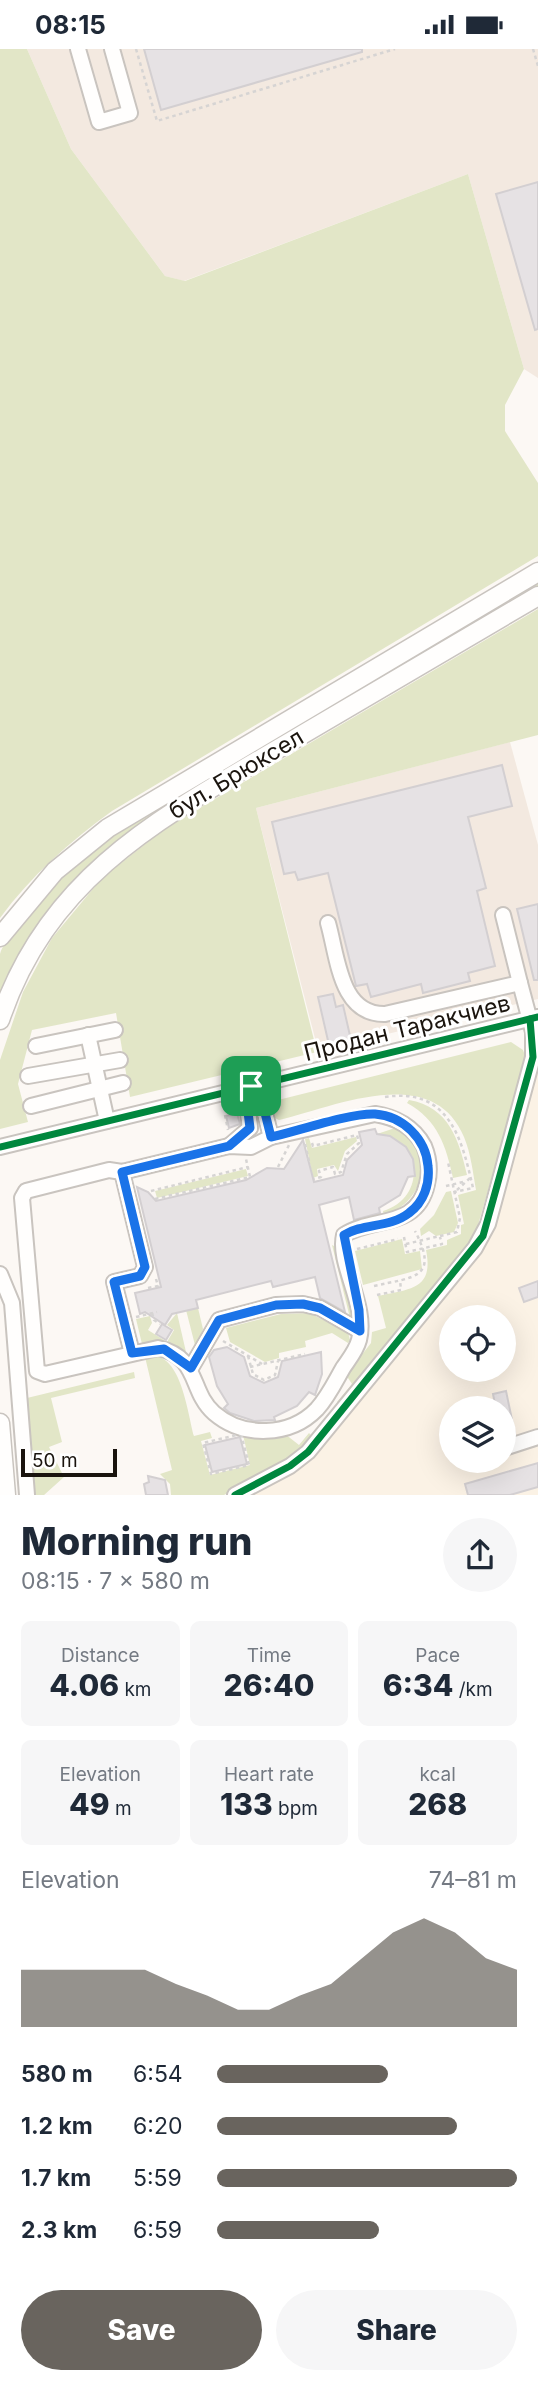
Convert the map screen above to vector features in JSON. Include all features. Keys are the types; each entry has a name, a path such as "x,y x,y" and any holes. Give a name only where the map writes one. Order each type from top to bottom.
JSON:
{"main road":[{"name":"бул. Брюксел","path":"0,937 55,871 108,828 538,572"},
{"name":"бул. Брюксел","path":"0,1020 14,986 47,926 72,894 123,845 186,804 538,596"},
{"path":"0,1423 6,1495"}],"street":[{"path":"78,49 99,122 130,113 112,49"},
{"path":"235,1495 299,1459 483,1237 533,1057 534,1018 520,983 503,915"},
{"path":"328,923 352,1002 363,1012 385,1014 520,983"},
{"name":"Продан Таракчиев","path":"0,1147 534,1018"},
{"path":"36,1046 115,1030"},
{"path":"88,1035 107,1121"},
{"path":"28,1076 120,1060"},
{"path":"31,1106 123,1083"},
{"path":"251,1086 262,1101 271,1137"},
{"path":"229,1146 250,1128 247,1104 251,1086"},
{"path":"375,1114 406,1126 424,1147 428,1178 417,1206 398,1220 349,1232 342,1238 359,1310 360,1331 353,1354 320,1406 306,1418 282,1429 263,1431 243,1428 221,1418 205,1402 191,1368 164,1349 132,1353 45,1374 37,1371 22,1198 29,1190 110,1170 122,1172 229,1146 251,1147 271,1137 375,1114"},
{"path":"122,1172 145,1267 140,1276 114,1282 132,1353"},
{"path":"0,1274 12,1303 27,1495"},
{"path":"191,1368 219,1320 276,1305 311,1304 360,1331"},
{"path":"320,1406 335,1418"},
{"path":"516,1444 538,1437"}],"path":[{"path":"136,49 157,121 395,49"},
{"path":"533,49 538,66"},
{"path":"385,1097 416,1098 447,1117 461,1139 473,1188 454,1192"},
{"path":"225,1115 228,1131"},
{"path":"311,1137 313,1146 357,1135 359,1143 347,1154 341,1173 335,1174 333,1167 319,1171 321,1177 314,1179"},
{"path":"303,1137 309,1161"},
{"path":"278,1167 294,1140"},
{"path":"405,1244 440,1237 458,1229 460,1218 448,1162"},
{"path":"151,1191 248,1167 250,1174"},
{"path":"155,1199 250,1177 250,1174 257,1172"},
{"path":"454,1192 470,1177"},
{"path":"446,1186 466,1181"},
{"path":"374,1286 423,1272 426,1265 421,1241 415,1231"},
{"path":"404,1237 407,1252 442,1244 440,1237"},
{"path":"352,1250 398,1239"},
{"path":"156,1279 158,1286"},
{"path":"377,1295 401,1290 400,1280"},
{"path":"388,1283 390,1292"},
{"path":"133,1318 154,1313 154,1320 160,1324"},
{"path":"216,1337 262,1364"},
{"path":"250,1367 305,1354"},
{"path":"248,1356 256,1377 267,1380 277,1372 278,1360"},
{"path":"241,1434 248,1465 211,1474 203,1443 241,1434"}],"shaded area":[{"path":"27,49 538,49 538,378 524,369 468,174 184,281 165,276 71,149"},
{"path":"510,742 538,845 538,999 318,1050 256,808"},
{"path":"538,1066 538,1495 250,1495 312,1460 486,1246"}],"green space":[{"path":"0,49 27,49 71,149 165,276 185,281 468,174 524,369 505,405 505,431 538,483 538,556 112,811 52,860 0,918"},
{"path":"538,581 538,586 127,833 88,868 53,907 23,950 0,997 0,954 6,941 30,910 103,842"},
{"path":"538,609 538,735 256,808 317,1052 130,1097 116,1013 32,1030 18,1084 28,1122 0,1129 0,1060 23,992 52,938 102,878 167,827"},
{"path":"511,1042 523,1050 526,1058 474,1239 339,1406 337,1402 352,1384 346,1375 371,1343 372,1332 386,1328 378,1296 417,1285 427,1273 426,1250 447,1245 447,1240 461,1234 461,1225 464,1224 458,1195 476,1190 470,1157 464,1137 449,1114 430,1101 407,1095 381,1095 354,1099 279,1120 273,1117 270,1102"},
{"path":"409,1100 434,1110 450,1127 467,1175 453,1178 439,1135 426,1117 407,1103"},
{"path":"395,1128 409,1137 417,1149 421,1175 409,1199 384,1216 383,1211 397,1204 413,1183 411,1158 404,1147 392,1138 377,1134"},
{"path":"356,1137 357,1141 345,1151 338,1171 334,1165 317,1169 318,1176 313,1178 305,1139 309,1138 312,1148"},
{"path":"246,1169 248,1176 157,1198 155,1191"},
{"path":"451,1191 458,1223 454,1232 436,1236 429,1231 421,1236 420,1229 434,1215 446,1192"},
{"path":"402,1239 405,1254 420,1251 422,1269 363,1285 355,1251"},
{"path":"332,1245 336,1247 353,1321 350,1318"},
{"path":"198,1308 203,1329 196,1349 186,1310"},
{"path":"177,1313 186,1352 163,1342 142,1344 136,1319 150,1316 152,1323 148,1330 167,1342 174,1330 167,1325"},
{"path":"309,1313 348,1332 348,1343 332,1333 305,1341 306,1347 279,1353 279,1358 265,1362 230,1342 226,1328 281,1314"},
{"path":"145,1357 164,1359 178,1377 194,1436 210,1432 212,1438 201,1441 210,1475 250,1465 243,1435 267,1438 285,1434 299,1445 309,1433 313,1437 287,1461 224,1495 171,1495 170,1484 160,1474 172,1470"},
{"path":"134,1372 135,1378 51,1398 62,1442 49,1447 64,1477 44,1495 35,1495 27,1398"}],"building":[{"path":"144,49 362,49 362,52 161,110"},
{"path":"538,182 538,329 535,330 496,194"},
{"path":"502,765 512,806 468,817 486,888 477,891 495,966 468,973 470,981 423,993 421,984 371,997 367,984 356,986 328,873 298,880 295,872 284,874 272,822"},
{"path":"538,904 538,980 534,980 517,909"},
{"path":"333,994 336,1007 343,1005 351,1040 329,1045 318,997"},
{"path":"237,1113 240,1124 229,1128 226,1116"},
{"path":"375,1129 377,1134 390,1136 406,1147 413,1159 415,1176 408,1177 400,1195 379,1208 380,1213 354,1220 349,1197 319,1205 345,1312 320,1298 315,1277 273,1287 271,1281 196,1300 198,1308 172,1314 165,1325 145,1312 140,1314 135,1293 161,1287 137,1187 148,1192 156,1201 246,1180 267,1168 284,1169 303,1140 314,1182 343,1175 347,1160 362,1145 359,1132"},
{"path":"538,1281 538,1297 524,1302 519,1288"},
{"path":"162,1324 172,1330 166,1340 156,1334"},
{"path":"227,1347 244,1357 250,1376 264,1383 278,1377 282,1361 321,1352 322,1374 315,1395 309,1392 297,1406 274,1417 275,1420 254,1421 230,1413 224,1408 228,1404 217,1386 209,1357 214,1350"},
{"path":"506,1391 507,1396 493,1396"},
{"path":"240,1437 247,1464 212,1472 205,1445"},
{"path":"538,1463 538,1487 510,1495 468,1495 465,1484 503,1473 516,1473 516,1469"},
{"path":"148,1476 165,1480 168,1495 146,1495 144,1484 149,1482"}],"cycle path":[{"path":"0,1147 538,1017"},
{"path":"235,1495 290,1466 308,1452 483,1236 533,1057 530,1019"}],"route":[{"path":"251,1086 262,1101 271,1137 375,1114 395,1119 416,1135 427,1154 429,1171 425,1193 411,1212 398,1220 349,1232 342,1238 359,1310 360,1331 311,1304 276,1305 219,1320 191,1368 164,1349 132,1353 114,1282 140,1276 145,1267 122,1172 229,1146 250,1128 247,1104 251,1086"}]}
